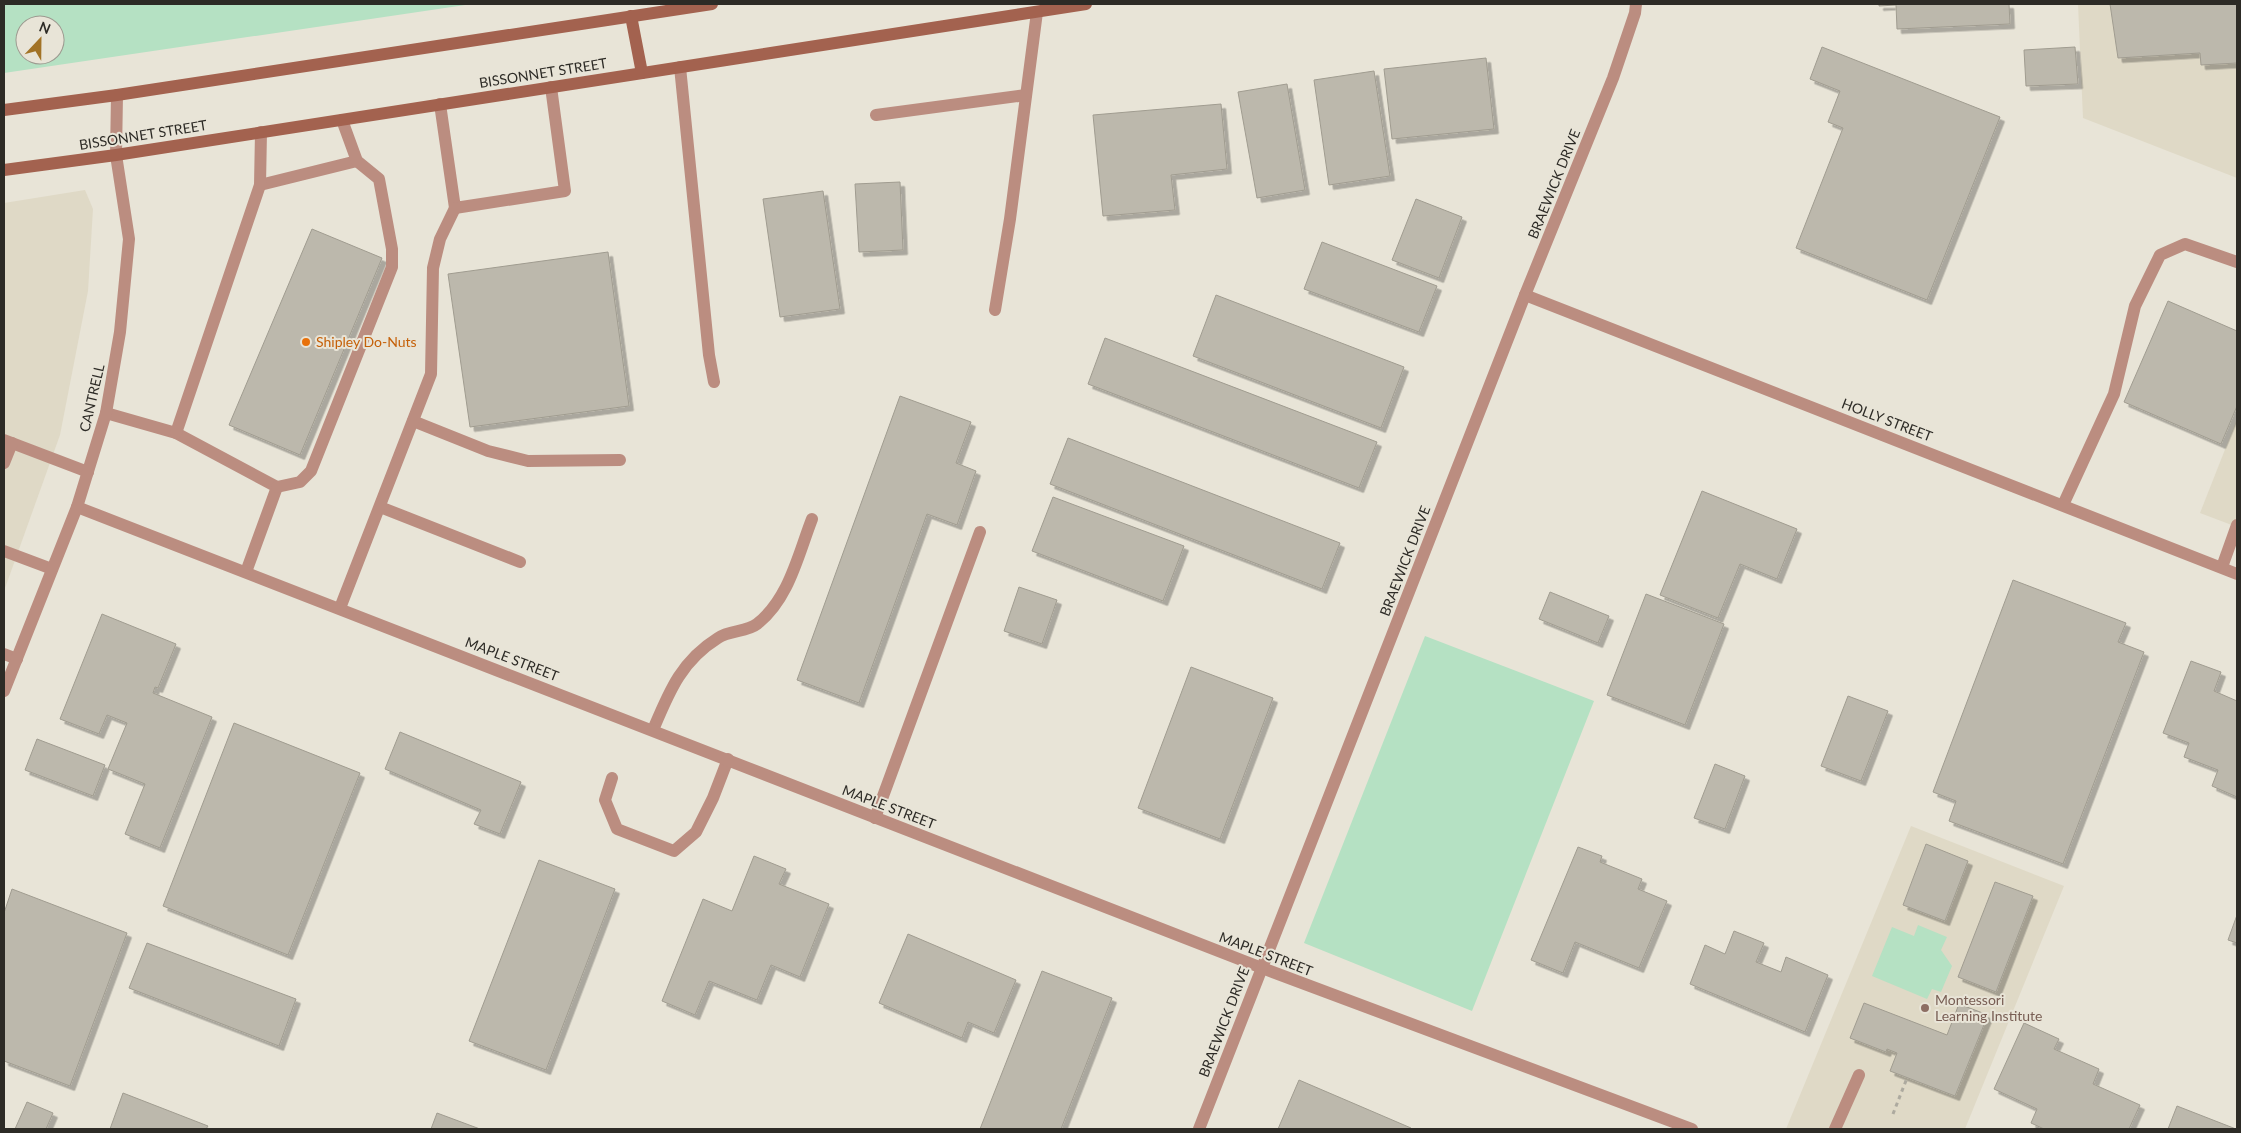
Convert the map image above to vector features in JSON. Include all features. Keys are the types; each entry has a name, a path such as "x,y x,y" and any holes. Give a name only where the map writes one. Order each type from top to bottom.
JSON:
{"main road":[{"path":"4,110 118,95 712,4"},
{"name":"BISSONNET STREET","path":"4,170 116,155 1086,4"},
{"path":"631,16 642,73"}],"street":[{"name":"BRAEWICK DRIVE","path":"1199,1129 1525,295 1613,78 1635,13 1636,4"},
{"path":"995,310 1010,219 1037,12"},
{"path":"680,67 709,355 714,382"},
{"path":"455,208 565,191 551,87"},
{"name":"CANTRELL","path":"4,691 76,507 106,413 120,332 129,239 116,155 118,95"},
{"path":"876,115 1026,95"},
{"path":"340,608 431,374 433,268 440,239 455,208 440,104"},
{"path":"106,413 176,433 278,487 300,482 311,471 392,268 392,249 379,179 357,161 342,120"},
{"path":"176,433 260,185 261,132"},
{"path":"260,185 357,161"},
{"path":"2063,505 2114,394 2135,306 2160,255 2185,244 2237,262"},
{"name":"HOLLY STREET","path":"1525,295 2237,574"},
{"path":"413,421 488,451 528,461 620,460"},
{"path":"4,463 8,441 88,472"},
{"path":"246,572 278,487"},
{"path":"380,506 520,562"},
{"name":"MAPLE STREET","path":"76,507 340,608 1262,968 1692,1129"},
{"path":"653,730 674,682 689,660 719,637 756,625 782,596 812,520"},
{"path":"2222,567 2237,525"},
{"path":"876,818 980,532"},
{"path":"4,551 52,569"},
{"path":"4,654 17,659"},
{"path":"612,778 605,800 617,829 674,851 696,832 713,798 728,759"},
{"path":"1835,1129 1859,1074"}],"path":[{"path":"1893,1114 1907,1078"}],"shaded area":[{"path":"2078,4 2237,4 2237,178 2083,118"},
{"path":"85,190 93,209 88,291 60,435 4,591 4,203"},
{"path":"2237,419 2237,527 2200,513"},
{"name":"Montessori Learning Institute","path":"1911,826 2064,886 1965,1129 1786,1129"}],"green space":[{"path":"4,4 472,4 65,64 65,15 15,15 15,65 58,65 4,73"},
{"path":"1425,636 1594,701 1472,1011 1304,943"},
{"path":"1918,925 1947,937 1941,950 1952,966 1941,992 1932,989 1927,999 1872,976 1892,927 1914,936"}],"building":[{"path":"1879,4 2009,4 2010,24 1897,29 1896,5 1879,6"},
{"path":"2110,4 2237,4 2237,63 2201,65 2200,53 2118,58"},
{"path":"1822,47 2000,117 1927,300 1796,248 1843,128 1828,122 1840,91 1810,79"},
{"path":"2075,47 2078,84 2026,86 2024,50"},
{"path":"1486,58 1494,129 1392,139 1384,69"},
{"path":"1374,71 1390,176 1329,185 1314,80"},
{"path":"1287,84 1305,190 1257,198 1238,92"},
{"path":"1221,104 1227,169 1171,175 1175,210 1103,216 1093,115"},
{"path":"900,182 903,250 859,252 855,184"},
{"path":"823,191 840,309 780,317 763,199"},
{"path":"1416,199 1462,217 1439,278 1392,260"},
{"name":"Shipley Do-Nuts","path":"312,229 382,258 300,455 229,425"},
{"path":"1322,242 1437,286 1419,332 1304,289"},
{"path":"608,252 629,406 470,427 448,274"},
{"path":"1216,295 1404,367 1381,428 1193,356"},
{"path":"2168,301 2237,331 2237,406 2221,444 2124,402"},
{"path":"1105,338 1377,442 1359,488 1088,384"},
{"path":"900,396 971,422 956,463 976,471 957,525 927,514 859,703 797,680"},
{"path":"1068,438 1340,543 1322,589 1050,484"},
{"path":"1702,491 1797,529 1777,579 1740,564 1718,618 1660,595"},
{"path":"1053,497 1184,546 1163,601 1032,551"},
{"path":"2013,580 2126,623 2118,642 2144,652 2063,864 1949,821 1956,801 1933,792"},
{"path":"1019,587 1057,600 1042,644 1004,631"},
{"path":"1550,592 1609,616 1598,643 1539,619"},
{"path":"1646,594 1724,624 1685,725 1607,695"},
{"path":"102,614 176,644 158,688 155,687 153,693 212,717 160,848 125,834 145,784 108,769 127,723 107,715 99,734 60,719"},
{"path":"2191,661 2221,672 2214,691 2237,701 2237,797 2212,786 2218,770 2184,757 2189,743 2163,733"},
{"path":"1191,667 1273,698 1220,839 1138,808"},
{"path":"1848,696 1888,711 1861,781 1821,766"},
{"path":"234,723 360,773 288,955 163,906"},
{"path":"400,732 521,782 500,834 474,824 481,810 385,769"},
{"path":"37,739 105,765 93,796 25,770"},
{"path":"1715,764 1745,776 1725,829 1694,818"},
{"path":"1926,844 1968,861 1945,921 1903,905"},
{"path":"1578,847 1602,856 1600,862 1642,879 1638,889 1667,901 1639,968 1575,942 1563,973 1531,960"},
{"path":"754,856 786,869 779,884 829,904 800,977 771,965 757,1000 709,981 695,1015 662,1001 703,899 732,911"},
{"path":"539,860 615,889 546,1070 469,1041"},
{"path":"1995,882 2033,896 1996,992 1958,977"},
{"path":"12,889 127,933 70,1086 4,1061 4,913"},
{"path":"2237,915 2237,943 2228,940"},
{"path":"1734,931 1764,943 1756,962 1781,972 1786,957 1828,975 1805,1032 1690,984 1705,945 1725,954"},
{"path":"908,934 1016,980 994,1033 968,1022 962,1038 879,1003"},
{"path":"147,943 296,999 279,1046 129,988"},
{"path":"1042,971 1112,998 1061,1129 980,1129"},
{"path":"1864,1003 1947,1035 1959,1004 1988,1015 1955,1096 1890,1071 1897,1053 1887,1049 1886,1052 1850,1038"},
{"path":"2024,1023 2059,1039 2054,1049 2099,1069 2093,1084 2140,1105 2129,1129 2044,1129 2031,1123 2037,1109 1994,1089"},
{"path":"1299,1080 1411,1128 1411,1129 1278,1129"},
{"path":"123,1093 208,1126 206,1129 110,1129"},
{"path":"27,1102 53,1113 46,1129 15,1129"},
{"path":"2177,1106 2236,1129 2168,1129"},
{"path":"437,1113 480,1129 431,1129"}],"place":[{"name":"Shipley Do-Nuts","path":"306,342"},
{"name":"Montessori Learning Institute","path":"1925,1008"}]}
